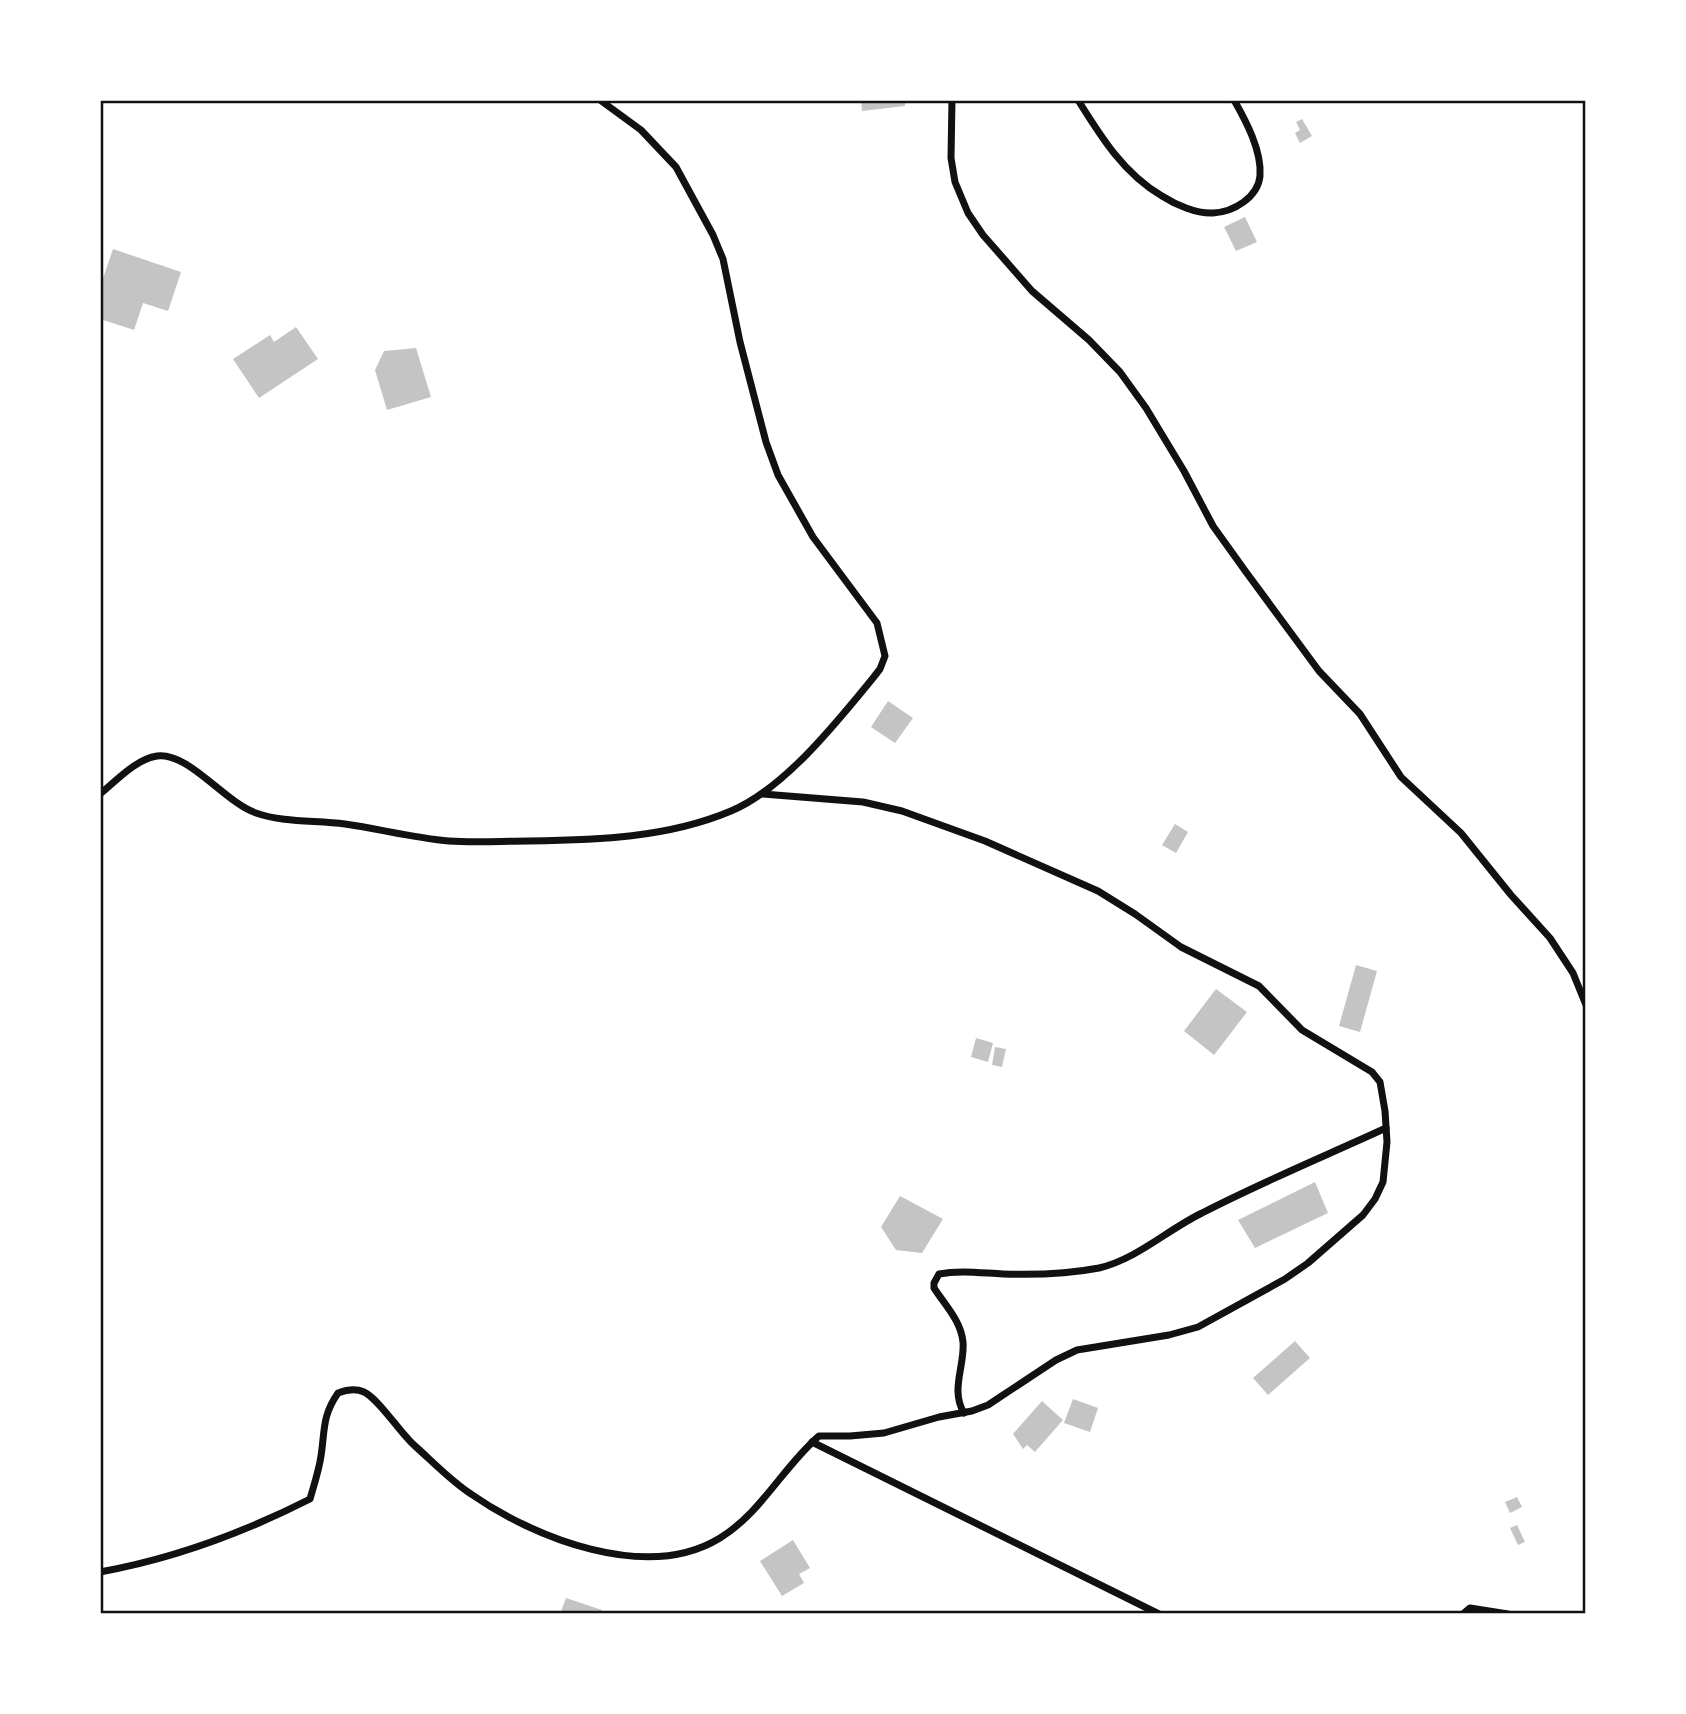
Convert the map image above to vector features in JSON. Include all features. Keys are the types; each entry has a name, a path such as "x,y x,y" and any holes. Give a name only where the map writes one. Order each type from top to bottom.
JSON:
{"street":[{"path":"100,793 140,763 157,756 174,758 186,764 228,799 255,813 282,819 347,824 450,841 615,839 695,823 732,811 763,794 817,743 873,678 885,656 877,623 813,537 778,475 766,442 740,342 723,259 676,167 640,130 600,100"},
{"path":"952,100 951,158 956,182 968,213 983,235 1032,291 1089,340 1120,372 1146,408 1213,526 1246,572 1319,671 1360,715 1401,777 1461,833 1550,938 1573,973 1586,1005"},
{"path":"1078,100 1110,149 1136,176 1177,204 1213,213 1244,202 1254,194 1260,177 1254,143 1234,100"},
{"path":"100,1572 135,1566 211,1542 310,1499 321,1455 326,1413 338,1393 349,1390 363,1392 411,1442 468,1493 508,1517 573,1545 610,1554 669,1555 693,1551 719,1539 744,1520 819,1436 884,1433 939,1417 964,1413 989,1405 1056,1360 1077,1350 1169,1335 1198,1327 1308,1263 1363,1215 1375,1199 1383,1182 1386,1128 1380,1082 1371,1072 1302,1030 1259,986 1181,947 1098,891 985,841 902,811 863,802 763,794"},
{"path":"964,1413 957,1402 963,1341 959,1324 934,1288 939,1274 1063,1272 1098,1268 1120,1261 1206,1210 1386,1128"},
{"path":"812,1442 1159,1614"},
{"path":"1463,1614 1470,1608 1508,1614"}],"building":[{"path":"861,100 905,100 905,106 862,111"},
{"path":"1302,119 1312,136 1300,143 1295,133 1300,130 1296,122"},
{"path":"1245,217 1257,242 1236,251 1224,227"},
{"path":"113,249 181,272 168,311 143,303 134,330 100,319 100,287"},
{"path":"296,327 318,359 259,398 233,359 270,335 274,342"},
{"path":"416,348 431,397 387,410 375,370 384,351"},
{"path":"888,701 913,718 895,743 871,727"},
{"path":"1175,824 1188,832 1176,853 1162,845"},
{"path":"1356,965 1377,971 1360,1032 1339,1026"},
{"path":"1216,989 1247,1012 1214,1055 1184,1031"},
{"path":"976,1038 993,1043 988,1062 971,1057"},
{"path":"995,1047 1006,1049 1002,1067 992,1065"},
{"path":"1315,1182 1328,1213 1255,1248 1238,1220"},
{"path":"900,1196 943,1219 922,1253 896,1250 881,1227"},
{"path":"1295,1341 1310,1358 1268,1395 1253,1378"},
{"path":"1073,1399 1098,1408 1090,1432 1064,1423"},
{"path":"1042,1401 1063,1420 1035,1452 1027,1445 1023,1449 1013,1434"},
{"path":"1517,1497 1522,1507 1510,1513 1505,1502"},
{"path":"1517,1525 1525,1542 1518,1545 1510,1528"},
{"path":"793,1540 810,1568 799,1574 804,1583 782,1596 760,1561"},
{"path":"566,1598 602,1610 601,1614 560,1614"}]}
